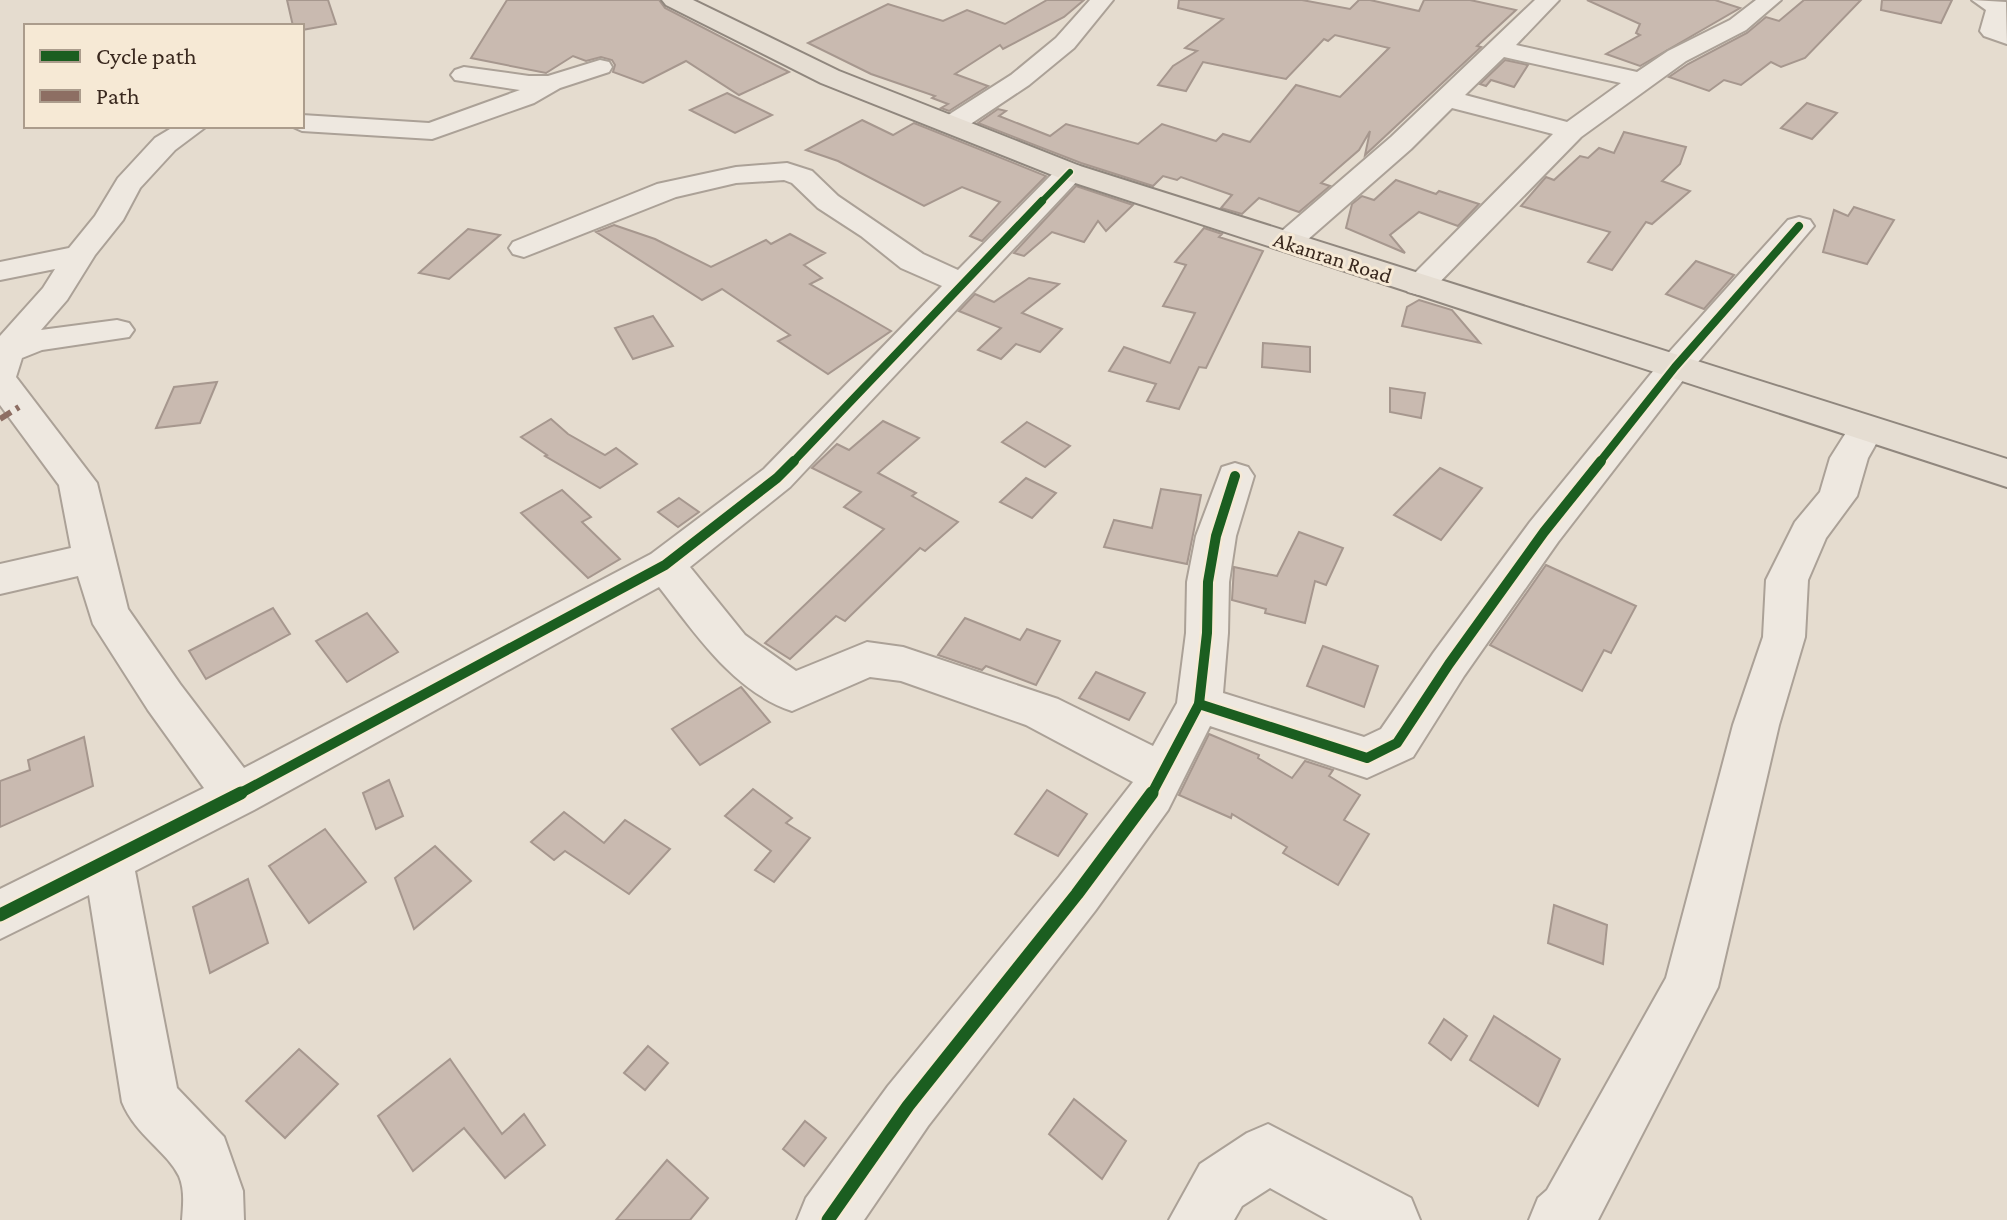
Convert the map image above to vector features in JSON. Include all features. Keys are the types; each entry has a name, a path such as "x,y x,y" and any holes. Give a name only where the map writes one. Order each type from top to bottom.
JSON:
{"main road":[{"name":"Akanran Road","path":"674,0 830,77 1070,172 2007,473"}],"street":[{"path":"951,125 1020,80 1065,43 1102,0"},
{"path":"1287,242 1401,143 1548,0"},
{"path":"1419,285 1572,131 1677,56 1738,25 1770,0"},
{"path":"1983,0 1998,7 1992,31 2007,37"},
{"path":"1498,48 1641,80"},
{"path":"304,123 432,131 525,98 551,83 600,67"},
{"path":"464,75 529,84 551,83"},
{"path":"1445,98 1572,131"},
{"path":"2,369 80,255 108,220 128,184 165,144 191,128"},
{"path":"524,248 667,190 736,175 787,171 802,177 828,202 912,261 965,285"},
{"path":"0,915 237,795 665,565 777,478 1070,172"},
{"path":"1199,704 1367,758 1397,743 1449,664 1544,532 1675,367 1799,226"},
{"path":"0,271 80,255"},
{"path":"2,369 36,341 117,330"},
{"path":"2,369 78,483 92,555 108,613 164,697 237,795"},
{"path":"1560,1220 1569,1212 1617,1128 1691,987 1756,725 1784,637 1787,580 1809,532 1838,496 1849,458 1867,428"},
{"path":"828,1220 908,1106 1077,894 1151,795 1199,704 1207,633 1208,582 1216,536 1235,476"},
{"path":"0,565 92,555"},
{"path":"0,579 92,555"},
{"path":"665,565 730,647 792,693 867,659 903,664 1042,712 1162,774"},
{"path":"108,859 151,1102 203,1158 213,1191 213,1220"},
{"path":"1200,1220 1221,1185 1268,1154 1389,1220"}],"building":[{"path":"287,0 328,0 336,24 304,30 304,24 293,24"},
{"path":"507,0 659,0 665,8 789,72 739,95 686,61 643,83 613,72 615,65 612,60 601,57 586,61 573,56 546,73 471,58"},
{"path":"1047,0 1084,0 1064,17 1003,49 1000,45 955,74 988,86 949,111 941,108 948,104 932,98 935,96 871,74 808,43 888,4 943,21 967,10 1005,24"},
{"path":"1179,0 1302,0 1350,9 1359,0 1370,0 1419,11 1424,0 1470,0 1516,10 1477,46 1481,47 1365,155 1370,131 1359,150 1321,183 1330,186 1299,212 1259,198 1242,214 1221,208 1232,195 1181,177 1177,180 1163,176 1153,186 1081,163 978,123 998,109 1006,111 999,116 1050,136 1066,124 1138,144 1162,124 1216,141 1223,134 1250,142 1296,85 1340,97 1389,48 1335,35 1328,41 1324,39 1286,79 1203,62 1186,91 1158,85 1173,66 1197,51 1185,48 1223,19 1178,8"},
{"path":"1587,0 1715,0 1740,8 1640,66 1606,54 1640,35 1636,33 1640,24"},
{"path":"1804,0 1861,0 1805,58 1781,67 1771,62 1741,85 1724,80 1709,91 1669,77 1747,33 1766,17 1779,21"},
{"path":"1882,0 1952,0 1941,23 1881,10"},
{"path":"1505,60 1528,65 1514,87 1491,80 1486,86 1480,84"},
{"path":"727,93 772,115 735,133 690,110"},
{"path":"1807,103 1837,113 1812,139 1781,128"},
{"path":"862,120 893,135 914,123 1046,176 982,241 970,236 1000,202 962,187 924,206 838,161 806,150"},
{"path":"1624,132 1686,147 1680,164 1662,181 1690,191 1652,224 1646,222 1612,270 1588,262 1610,232 1521,206 1546,177 1554,180 1580,156 1588,158 1599,148 1614,153"},
{"path":"1396,180 1479,204 1458,226 1419,212 1390,235 1405,253 1346,228 1352,204 1362,196 1374,200"},
{"path":"1076,186 1133,205 1106,231 1098,221 1084,242 1052,232 1024,256 1014,253"},
{"path":"1854,207 1894,220 1867,264 1823,252 1834,210 1848,216"},
{"path":"614,225 655,239 711,267 766,240 771,244 790,234 825,253 804,265 822,278 810,284 891,331 828,374 778,341 790,335 722,289 702,300 596,232"},
{"path":"1204,228 1222,234 1219,237 1263,251 1206,368 1199,367 1179,409 1147,401 1156,384 1109,371 1124,347 1170,363 1195,313 1163,306 1186,265 1175,262"},
{"path":"468,229 500,235 449,279 419,273"},
{"path":"1696,261 1734,275 1704,309 1666,294"},
{"path":"1029,278 1059,284 1022,313 1062,329 1040,352 1016,344 1001,359 978,350 1001,328 959,311 975,294 994,302"},
{"path":"1419,300 1452,310 1480,343 1402,326 1407,307"},
{"path":"653,316 673,346 633,359 615,328"},
{"path":"1263,343 1310,347 1310,372 1262,367"},
{"path":"217,382 200,423 156,428 174,387"},
{"path":"1390,388 1425,393 1421,418 1390,412"},
{"path":"551,419 568,434 605,455 616,448 637,464 600,488 545,456 521,437"},
{"path":"883,421 919,438 878,473 916,493 912,496 958,522 925,551 920,548 845,621 836,616 790,659 765,643 884,529 844,507 861,492 812,468 837,444 849,450"},
{"path":"1027,422 1070,446 1045,467 1002,442"},
{"path":"1440,468 1482,488 1441,540 1394,515"},
{"path":"1026,478 1056,493 1032,518 1000,502"},
{"path":"1161,489 1201,495 1187,564 1104,547 1114,520 1152,528"},
{"path":"562,490 591,517 582,522 620,559 588,578 521,513"},
{"path":"679,498 699,512 678,527 658,512"},
{"path":"1299,532 1343,548 1326,585 1315,581 1305,623 1265,613 1266,609 1232,600 1234,567 1277,576"},
{"path":"1546,565 1636,606 1611,653 1604,650 1582,691 1490,645"},
{"path":"273,608 290,634 206,679 189,651"},
{"path":"367,613 398,652 347,682 316,641"},
{"path":"965,618 1020,640 1027,629 1060,641 1036,685 986,666 982,670 938,655"},
{"path":"1323,646 1378,666 1364,707 1307,686"},
{"path":"1096,672 1145,693 1129,720 1079,698"},
{"path":"741,687 770,722 700,765 672,729"},
{"path":"1209,734 1259,755 1258,758 1292,778 1305,761 1333,770 1329,776 1360,795 1344,820 1369,834 1338,885 1283,853 1287,847 1232,814 1231,818 1179,795"},
{"path":"84,737 93,786 0,827 0,781 30,770 28,760"},
{"path":"389,780 403,816 376,829 363,793"},
{"path":"753,789 792,818 786,823 810,838 774,882 755,870 771,851 725,816"},
{"path":"1047,790 1087,814 1058,856 1015,834"},
{"path":"564,812 604,843 625,820 670,849 629,894 565,851 554,860 531,842"},
{"path":"325,829 366,882 309,923 269,866"},
{"path":"435,846 471,881 414,929 395,878"},
{"path":"248,879 268,943 210,973 193,907"},
{"path":"1554,905 1607,925 1603,964 1548,943"},
{"path":"1494,1016 1560,1059 1538,1106 1470,1060"},
{"path":"1444,1019 1467,1036 1451,1060 1429,1043"},
{"path":"648,1046 668,1063 645,1090 624,1073"},
{"path":"299,1049 338,1084 285,1138 246,1101"},
{"path":"450,1059 502,1134 524,1114 545,1145 505,1178 464,1128 413,1171 378,1116"},
{"path":"1074,1099 1126,1141 1102,1179 1049,1134"},
{"path":"805,1121 826,1138 804,1166 783,1149"},
{"path":"667,1160 708,1198 690,1220 616,1220"}],"marked path":[{"path":"0,419 19,407"}],"cycle path":[{"path":"0,915 237,795 665,565 777,478 1070,172"},
{"path":"1199,704 1367,758 1397,743 1449,664 1544,532 1675,367 1799,226"},
{"path":"828,1220 908,1106 1077,894 1151,795 1199,704 1207,633 1208,582 1216,536 1235,476"}]}
